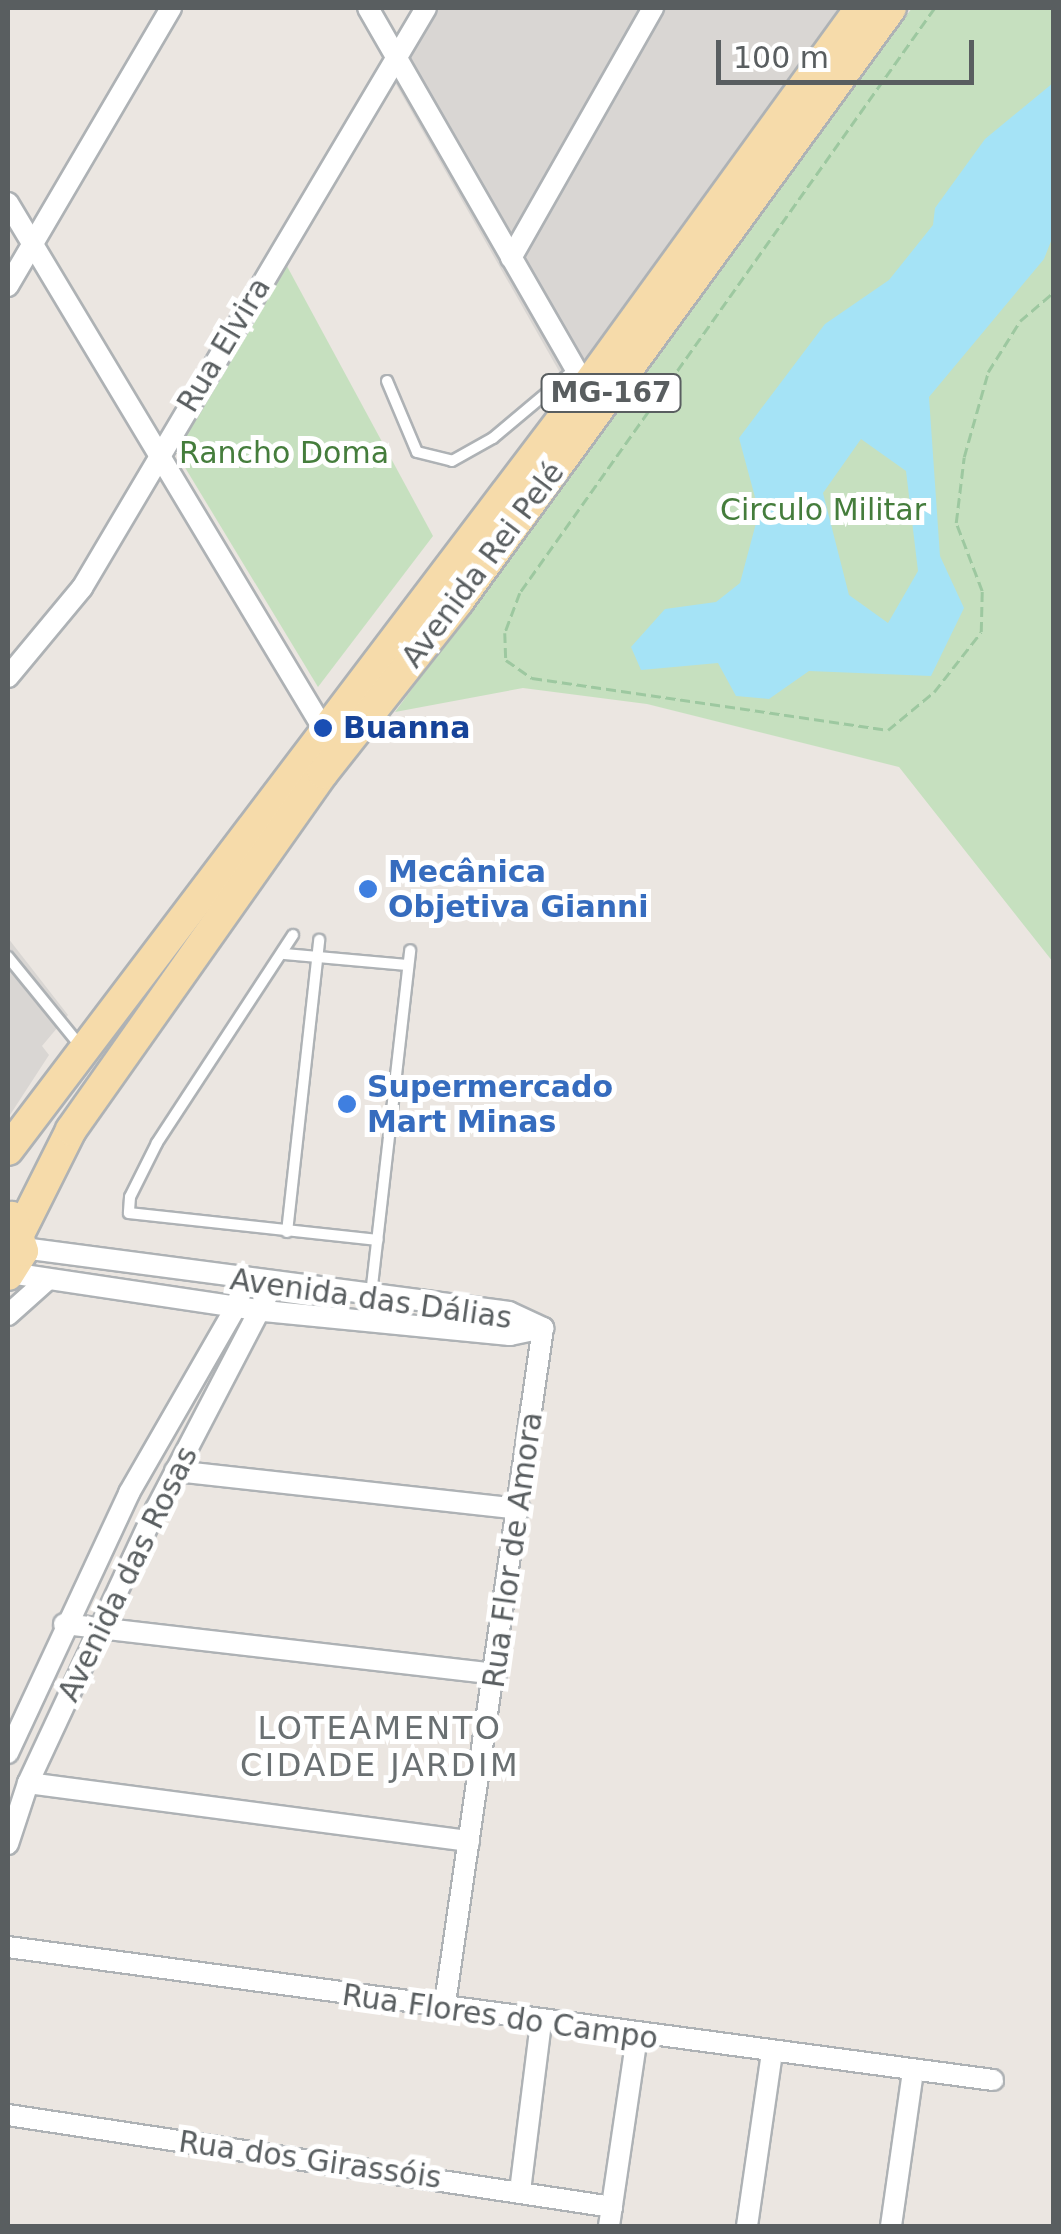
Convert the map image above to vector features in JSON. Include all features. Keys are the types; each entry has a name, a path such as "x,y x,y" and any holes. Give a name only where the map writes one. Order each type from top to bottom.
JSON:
{"main road":[{"name":"Avenida Rei Pelé","path":"8,1150 86,1052 580,378 860,8"},
{"name":"Avenida Rei Pelé","path":"14,1248 71,1130 312,790 469,587 891,8"}],"street":[{"path":"8,286 170,8"},
{"path":"368,8 580,378"},
{"name":"Rua Elvira","path":"8,676 82,588 426,8"},
{"path":"511,258 653,8"},
{"path":"8,203 323,728"},
{"name":"Avenida das Dálias","path":"14,1248 46,1281 236,1308 510,1335 543,1328"},
{"name":"Avenida das Dálias","path":"14,1248 244,1282 509,1312 543,1328"},
{"path":"8,1315 46,1281"},
{"name":"Avenida das Rosas","path":"8,1753 64,1624 129,1493 236,1308 244,1282"},
{"name":"Avenida das Rosas","path":"8,1844 28,1783 98,1632 175,1471 264,1311 273,1284"},
{"name":"Rua Flor de Amora","path":"444,2010 520,1509 543,1328"},
{"path":"175,1471 520,1509"},
{"path":"64,1624 98,1632 496,1674"},
{"path":"28,1783 469,1841"},
{"name":"Rua Flores do Campo","path":"8,1947 637,2037 994,2080"},
{"path":"520,2191 541,2023"},
{"path":"611,2217 637,2037"},
{"path":"747,2226 772,2052"},
{"path":"891,2226 912,2072"},
{"name":"Rua dos Girassóis","path":"8,2116 520,2191 611,2217"}],"lane":[{"path":"386,381 417,452 452,461 493,438 580,378"},
{"path":"294,936 157,1143 128,1207 143,1217 378,1240"},
{"path":"287,1232 318,940"},
{"path":"368,1321 410,950"},
{"path":"284,954 408,965"},
{"path":"8,957 86,1052"}],"path":[{"path":"935,8 520,593 504,633 506,660 532,678 888,730 934,692 981,632 982,590 956,523 964,457 988,372 1020,321 1054,292"}],"shaded area":[{"path":"428,8 868,8 572,394 393,79"},
{"path":"8,938 68,1015 42,1046 49,1055 8,1118"}],"green space":[{"name":"Circulo Militar","path":"912,8 1053,8 1053,962 899,767 647,704 523,688 395,712"},
{"name":"Rancho Doma","path":"282,257 433,536 318,687 172,446"}],"water":[{"path":"1053,83 1053,236 1044,259 929,397 940,556 964,608 931,676 809,671 769,699 736,696 718,663 641,670 631,647 665,609 716,602 740,583 759,512 739,438 825,324 889,280 933,225 935,208 985,139","holes":["861,439 906,471 918,571 888,623 849,595 823,493"]}],"place":[{"name":"Buanna","path":"323,728"},
{"name":"Mecânica Objetiva Gianni","path":"368,889"},
{"name":"Supermercado Mart Minas","path":"347,1104"}],"district":[{"name":"LOTEAMENTO CIDADE JARDIM","path":"380,1748"}]}
